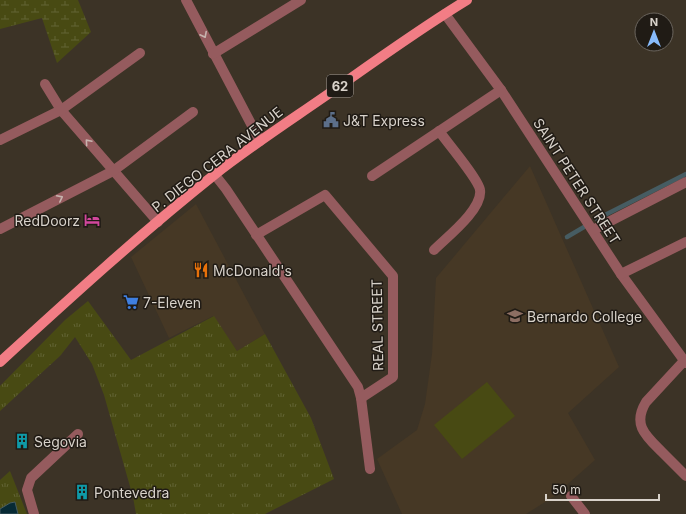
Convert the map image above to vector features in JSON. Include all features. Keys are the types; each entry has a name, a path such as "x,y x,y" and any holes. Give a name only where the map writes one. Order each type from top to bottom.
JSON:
{"main road":[{"name":"P. DIEGO CERA AVENUE","path":"0,362 158,222 215,175 260,141 467,0"}],"street":[{"path":"186,0 260,141"},
{"path":"213,54 301,0"},
{"name":"SAINT PETER STREET","path":"445,14 501,90 621,274 685,362"},
{"path":"0,140 61,110 140,53"},
{"path":"45,84 61,110 158,222"},
{"path":"372,176 501,90"},
{"path":"0,229 114,171 193,112"},
{"path":"434,250 471,212 477,204 480,191 476,180 439,131"},
{"name":"REAL STREET","path":"215,175 358,387 361,398 370,469"},
{"path":"593,230 686,182"},
{"name":"REAL STREET","path":"256,235 325,195 393,276 393,377 361,398"},
{"path":"621,274 686,242"},
{"path":"685,362 646,402 641,409 639,418 641,427 646,436 686,476"},
{"path":"34,514 27,490 31,478 78,434"},
{"path":"571,496 585,514"}],"shaded area":[{"name":"Bernardo College","path":"530,166 619,367 568,413 595,460 553,497 526,514 402,514 377,459 417,430 425,404 432,354 436,278"},
{"path":"196,204 265,334 237,351 213,316 169,338 131,257"}],"green space":[{"path":"0,0 78,0 91,32 57,63 42,18 0,29"},
{"path":"88,301 131,360 214,316 237,351 265,334 311,418 334,479 265,514 136,514 133,497 104,395 92,364 75,337 60,356 0,411 0,386 65,320"},
{"path":"487,382 515,416 462,459 434,425"},
{"path":"10,471 27,514 0,514 0,480"}],"water":[{"path":"15,502 18,514 0,514 0,509 10,503"}],"waterway":[{"path":"597,219 686,174"},
{"path":"567,237 584,227"}],"place":[{"name":"J&T Express","path":"331,120"},
{"name":"RedDoorz","path":"92,220"},
{"name":"McDonald's","path":"201,270"},
{"name":"7-Eleven","path":"131,302"},
{"name":"Bernardo College","path":"515,316"},
{"name":"Segovia","path":"22,441"},
{"name":"Pontevedra","path":"82,492"}]}
